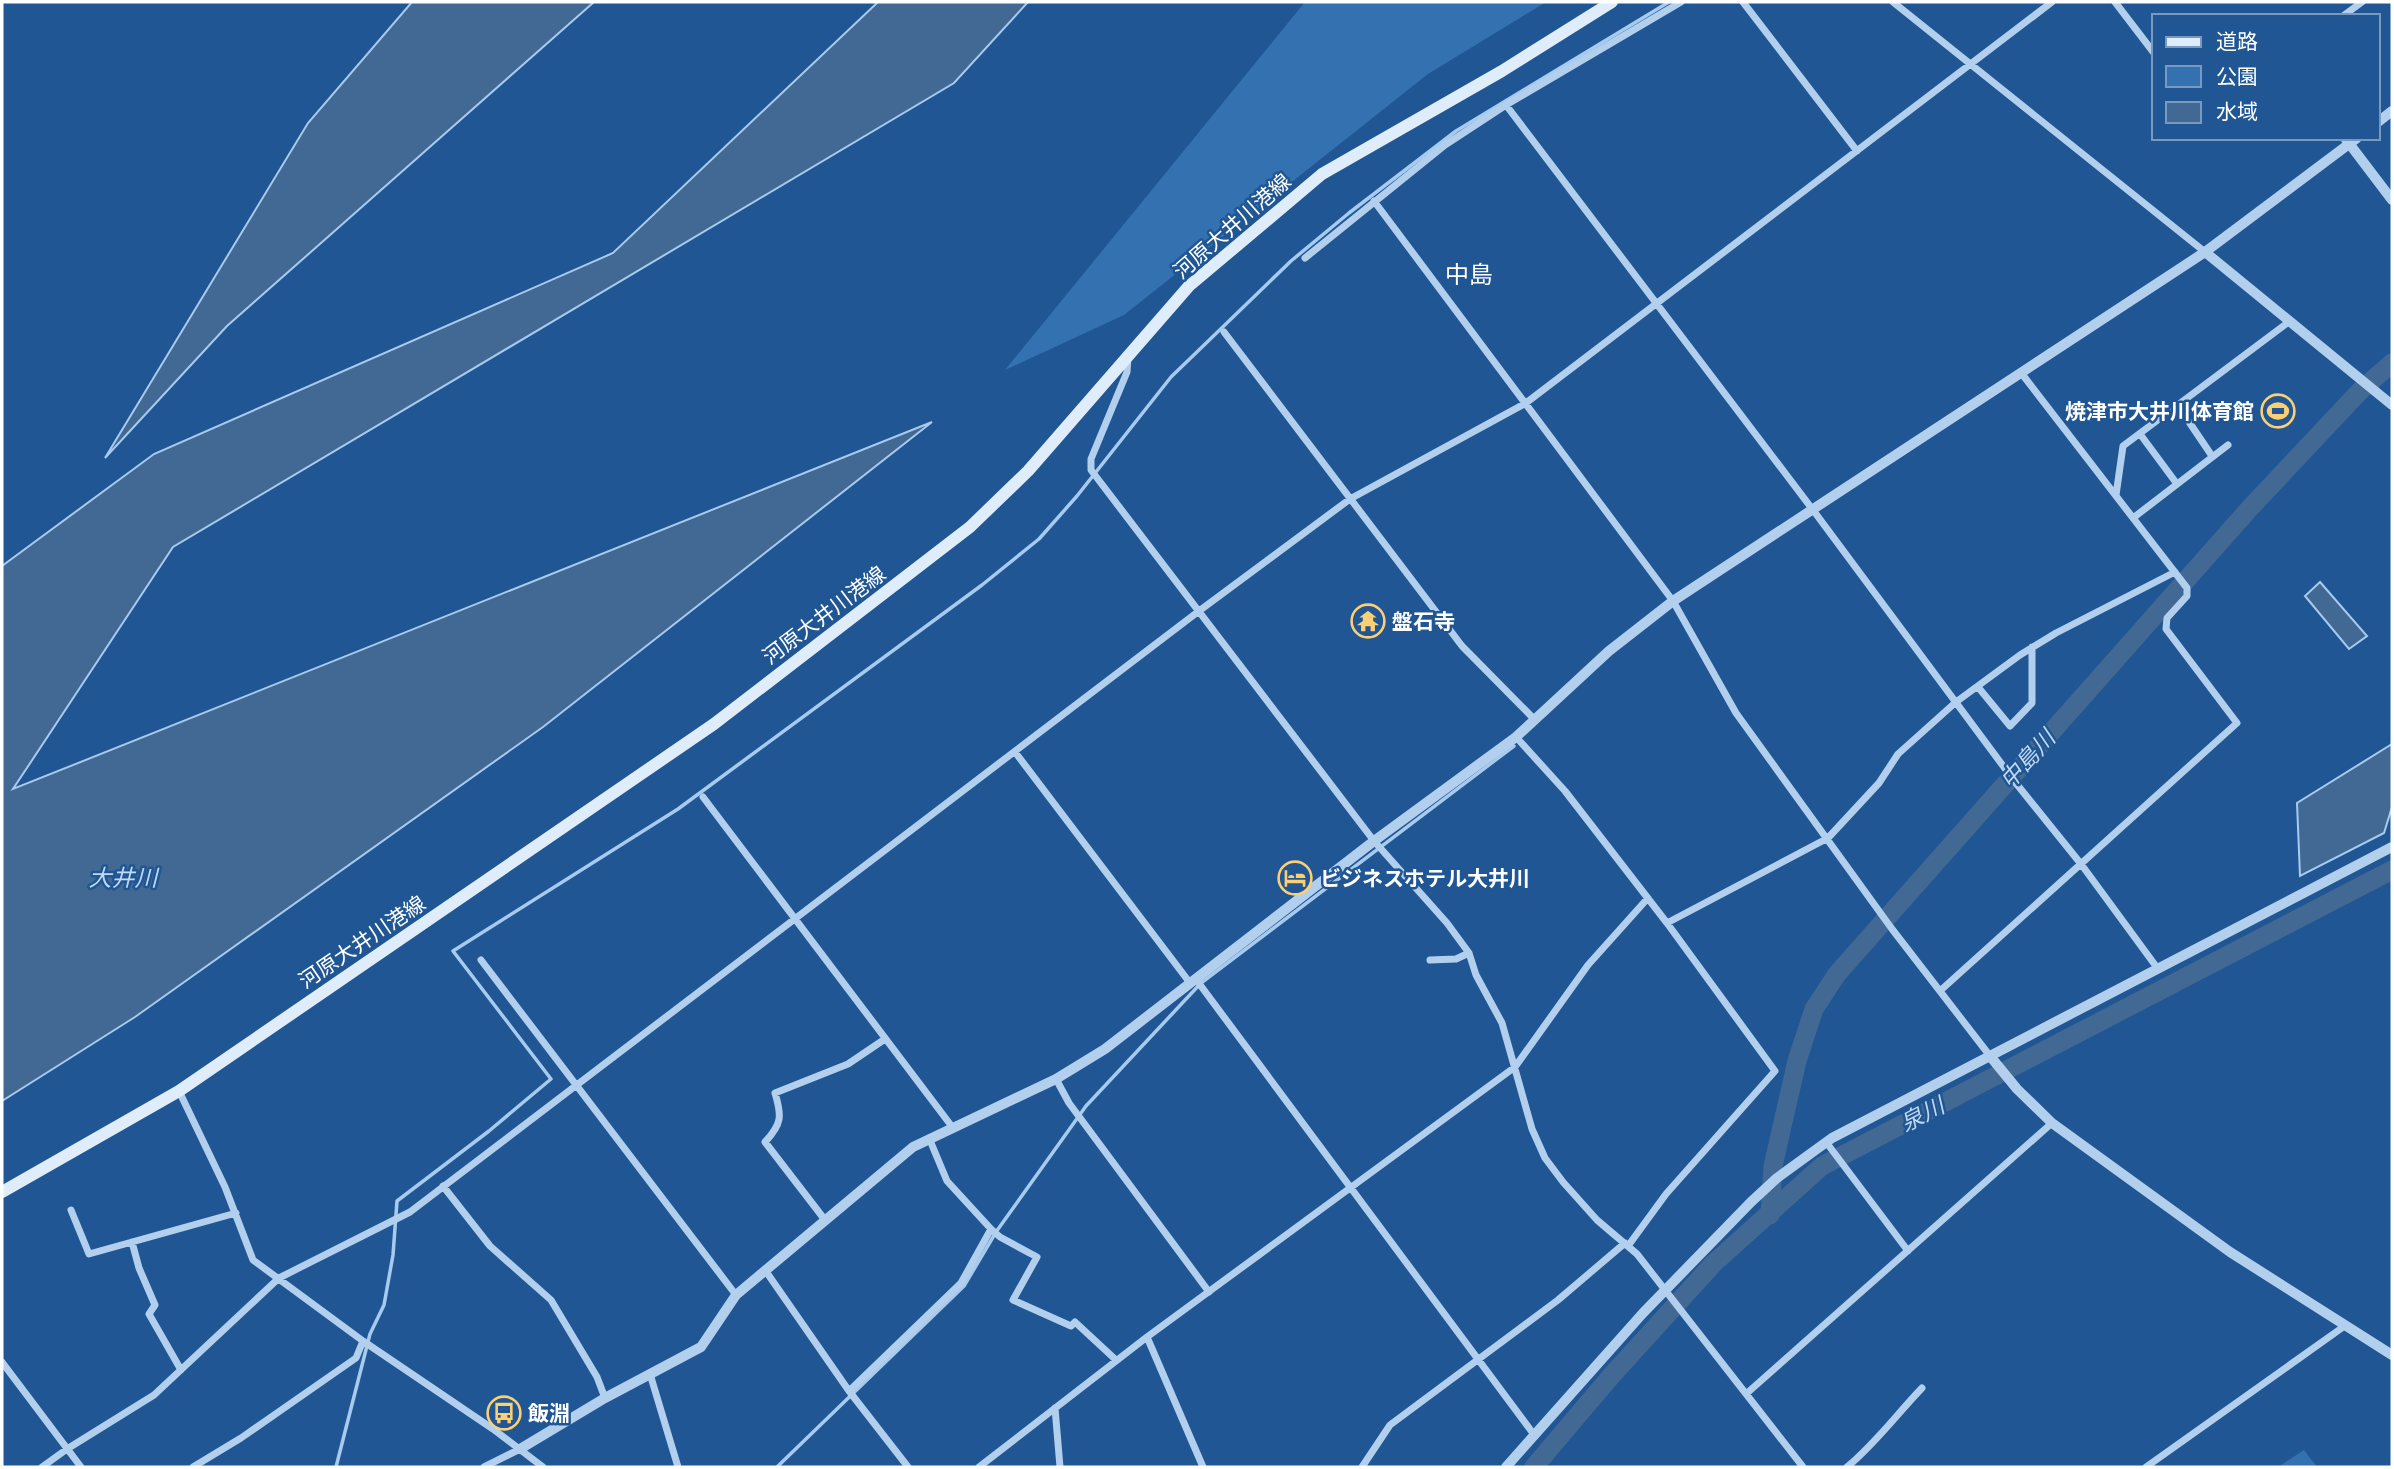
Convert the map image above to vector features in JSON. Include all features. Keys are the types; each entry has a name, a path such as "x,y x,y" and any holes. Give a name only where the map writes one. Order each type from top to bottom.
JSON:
{"main road":[{"name":"河原大井川港線","path":"2,1192 178,1091 714,724 970,527 1028,471 1189,286 1322,174 1502,71 1612,2"}],"street":[{"path":"1306,258 1445,145 1506,105 1681,2"},
{"path":"1743,2 1857,151"},
{"path":"1892,2 2392,405"},
{"path":"43,1467 66,1449 154,1395 279,1278 406,1214 1350,499 1526,403 2053,2"},
{"path":"2115,2 2152,50"},
{"path":"2346,14 2362,2"},
{"path":"1506,105 2158,969"},
{"path":"484,1467 701,1347 736,1295 913,1147 1056,1079 1105,1049 1374,841 1516,737 1609,650 1673,601 2205,252 2350,140 2392,200"},
{"path":"1374,201 1673,601 1735,713 1892,929 2017,1089 2052,1123 2230,1252 2392,1355"},
{"path":"2116,495 2123,446 2290,321"},
{"path":"1224,331 1462,646 1535,720"},
{"path":"1128,356 1127,372 1091,460 1091,470 1374,841 1447,923 1469,953 1476,975 1502,1023 1532,1129 1545,1158 1597,1220 1627,1244 1803,1467"},
{"path":"1941,990 2237,723 2166,629 2167,618 2187,596 2188,588 2022,374"},
{"path":"2171,410 2183,413 2212,456"},
{"path":"2140,434 2177,484"},
{"path":"2133,518 2228,444"},
{"path":"1667,923 1828,838 1879,783 1898,754 1956,702 2032,647 2175,572"},
{"path":"1978,687 2010,726 2032,703 2032,647"},
{"path":"1362,1467 1390,1425 1558,1300 1627,1244 1666,1194 1775,1071 1565,790 1516,737"},
{"path":"1015,752 1204,990 1535,1436"},
{"path":"703,797 953,1128"},
{"path":"1506,1467 1751,1202 1777,1178 1827,1142 2392,847"},
{"path":"979,1467 1116,1360 1515,1067 1588,965 1648,898"},
{"path":"1430,960 1456,959 1469,953"},
{"path":"481,960 736,1295"},
{"path":"825,1220 765,1142 777,1130 781,1112 775,1093 848,1064 886,1040"},
{"path":"1056,1079 1074,1110 1209,1292"},
{"path":"178,1091 236,1213 253,1260 543,1467"},
{"path":"1746,1394 2052,1123"},
{"path":"929,1138 947,1181 1000,1237 1037,1257 1013,1300 1071,1326 1075,1322 1116,1360"},
{"path":"1827,1142 1908,1251"},
{"path":"443,1186 490,1246 551,1300 597,1377 605,1398"},
{"path":"71,1210 89,1254 236,1213"},
{"path":"849,1391 961,1283 991,1229"},
{"path":"132,1242 139,1268 155,1305 149,1314 181,1370"},
{"path":"765,1270 849,1391 908,1467"},
{"path":"2146,1467 2346,1325"},
{"path":"1147,1337 1203,1467"},
{"path":"193,1467 241,1438 356,1358 364,1341"},
{"path":"2,1362 81,1467"},
{"path":"650,1374 678,1467"},
{"path":"1847,1467 1866,1451 1922,1388"},
{"path":"1055,1408 1059,1467"}],"green space":[{"path":"1305,2 1546,2 1428,74 1124,315 1005,370"},
{"path":"2304,1450 2317,1467 2278,1467"}],"water":[{"path":"412,2 594,2 227,326 105,458 308,123"},
{"name":"大井川","path":"878,2 1028,2 954,83 173,547 13,789 932,422 543,727 135,1017 2,1101 2,566 154,454 613,253"},
{"path":"2320,582 2367,636 2349,649 2305,596"},
{"path":"2392,744 2392,807 2384,833 2300,876 2297,803"}],"waterway":[{"path":"336,1467 370,1334 384,1305 393,1255 397,1201 489,1131 551,1079 453,951 678,809 982,585 1039,539 1077,496 1171,377 1291,261 1456,131 1669,2"},
{"name":"中島川","path":"1770,1215 1773,1166 1797,1061 1814,1009 1837,974 2250,508 2360,391 2392,363"},
{"path":"777,1467 964,1286 996,1232 1086,1106 1201,983 1514,746"},
{"name":"泉川","path":"1534,1467 1612,1375 1714,1263 1822,1166 2392,870"}],"place":[{"name":"焼津市大井川体育館","path":"2278,411"},
{"name":"盤石寺","path":"1368,621"},
{"name":"ビジネスホテル大井川","path":"1295,878"},
{"name":"飯淵","path":"504,1413"}],"district":[{"name":"中島","path":"1469,274"}]}
